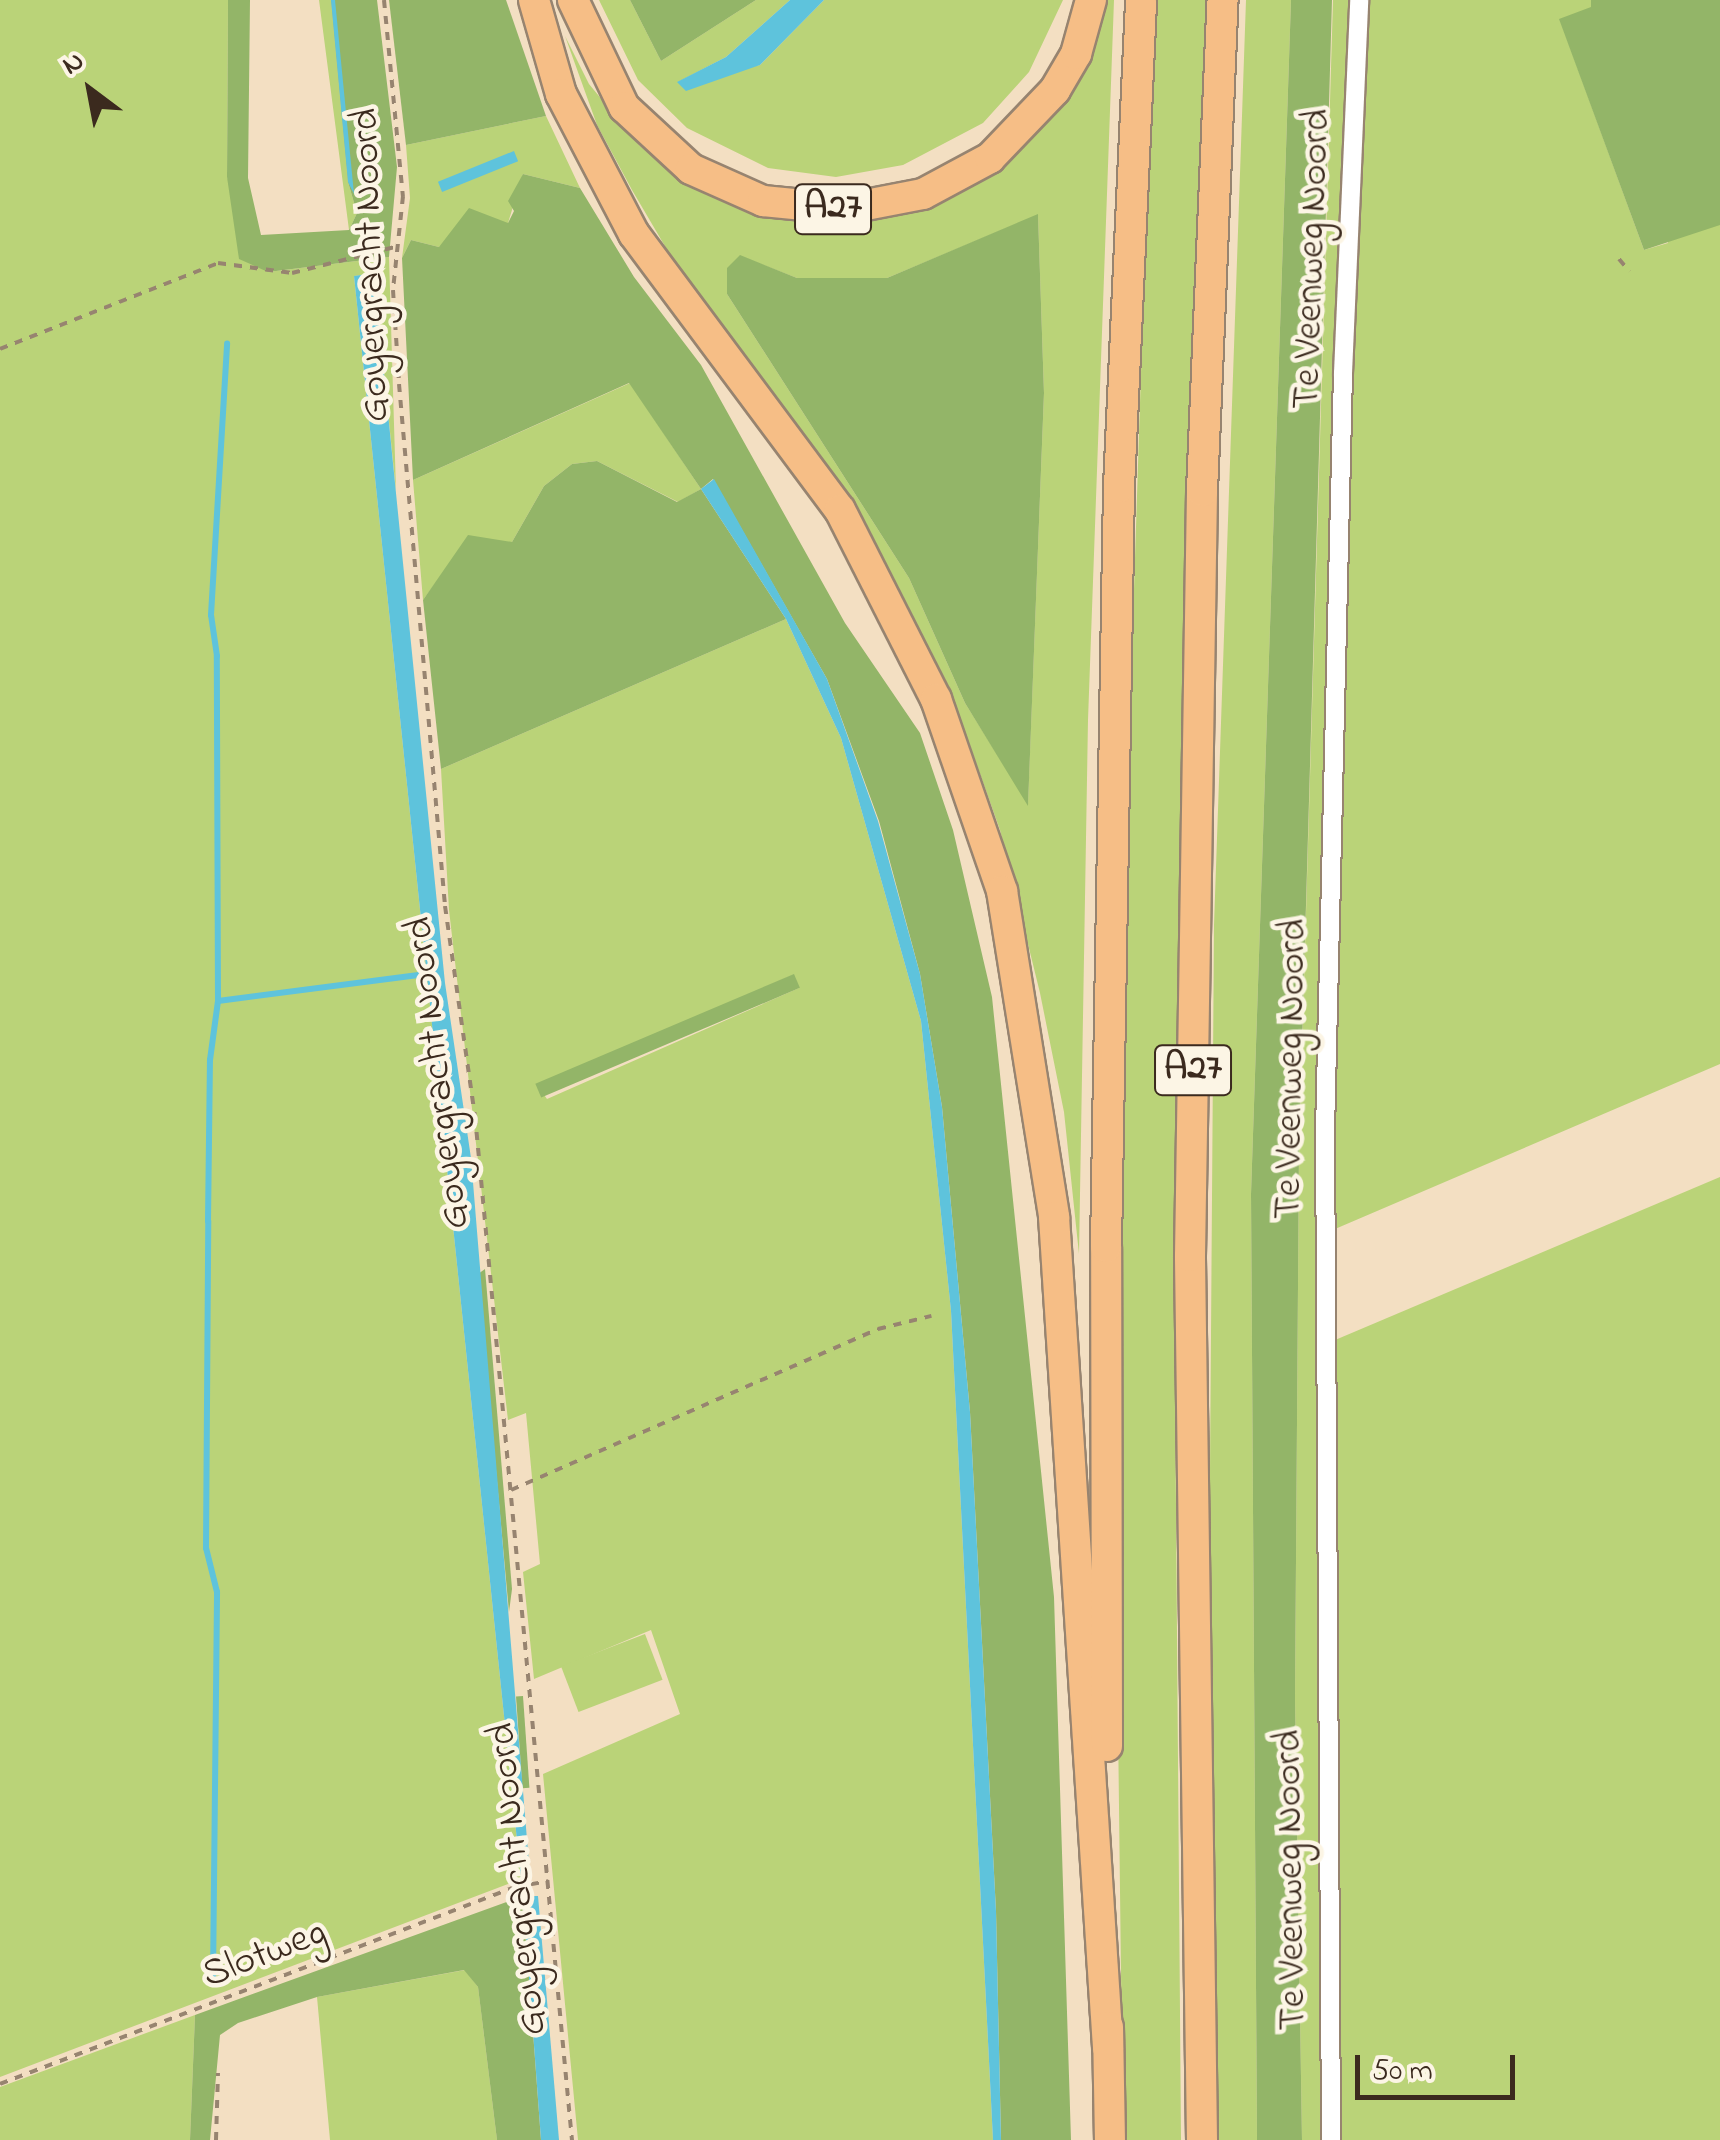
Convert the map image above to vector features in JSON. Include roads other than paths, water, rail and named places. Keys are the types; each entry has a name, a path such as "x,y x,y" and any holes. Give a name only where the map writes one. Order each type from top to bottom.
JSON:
{"highway":[{"name":"A27","path":"534,0 560,94 634,234 840,510 936,699 1002,891 1054,1217 1108,2048"},
{"name":"A27","path":"573,0 624,106 690,168 763,201 845,210 923,194 990,158 1054,90 1076,54 1090,0"},
{"name":"A27","path":"1110,2140 1106,1207 1119,487 1140,0"},
{"name":"A27","path":"1202,2140 1190,1256 1202,491 1223,0"}],"street":[{"name":"Te Veenweg Noord","path":"1331,2140 1324,1130 1343,373 1359,0"}],"water":[{"path":"331,0 335,0 354,194 348,182"},
{"path":"790,0 824,0 760,65 686,91 677,82 726,57"},
{"path":"514,151 518,161 442,192 438,182"},
{"path":"374,273 445,983 471,1158 530,1876 521,1879 354,276"},
{"path":"714,479 827,679 878,821 920,974 942,1107 970,1412 996,1911 1001,2140 993,2140 951,1311 921,1021 841,738 786,619 701,489"},
{"path":"523,1896 538,1896 559,2140 541,2140"}],"waterway":[{"path":"213,1979 217,1592 206,1548 210,1060 218,1001 217,656 211,615 227,343"},
{"path":"218,1001 426,974"}]}
